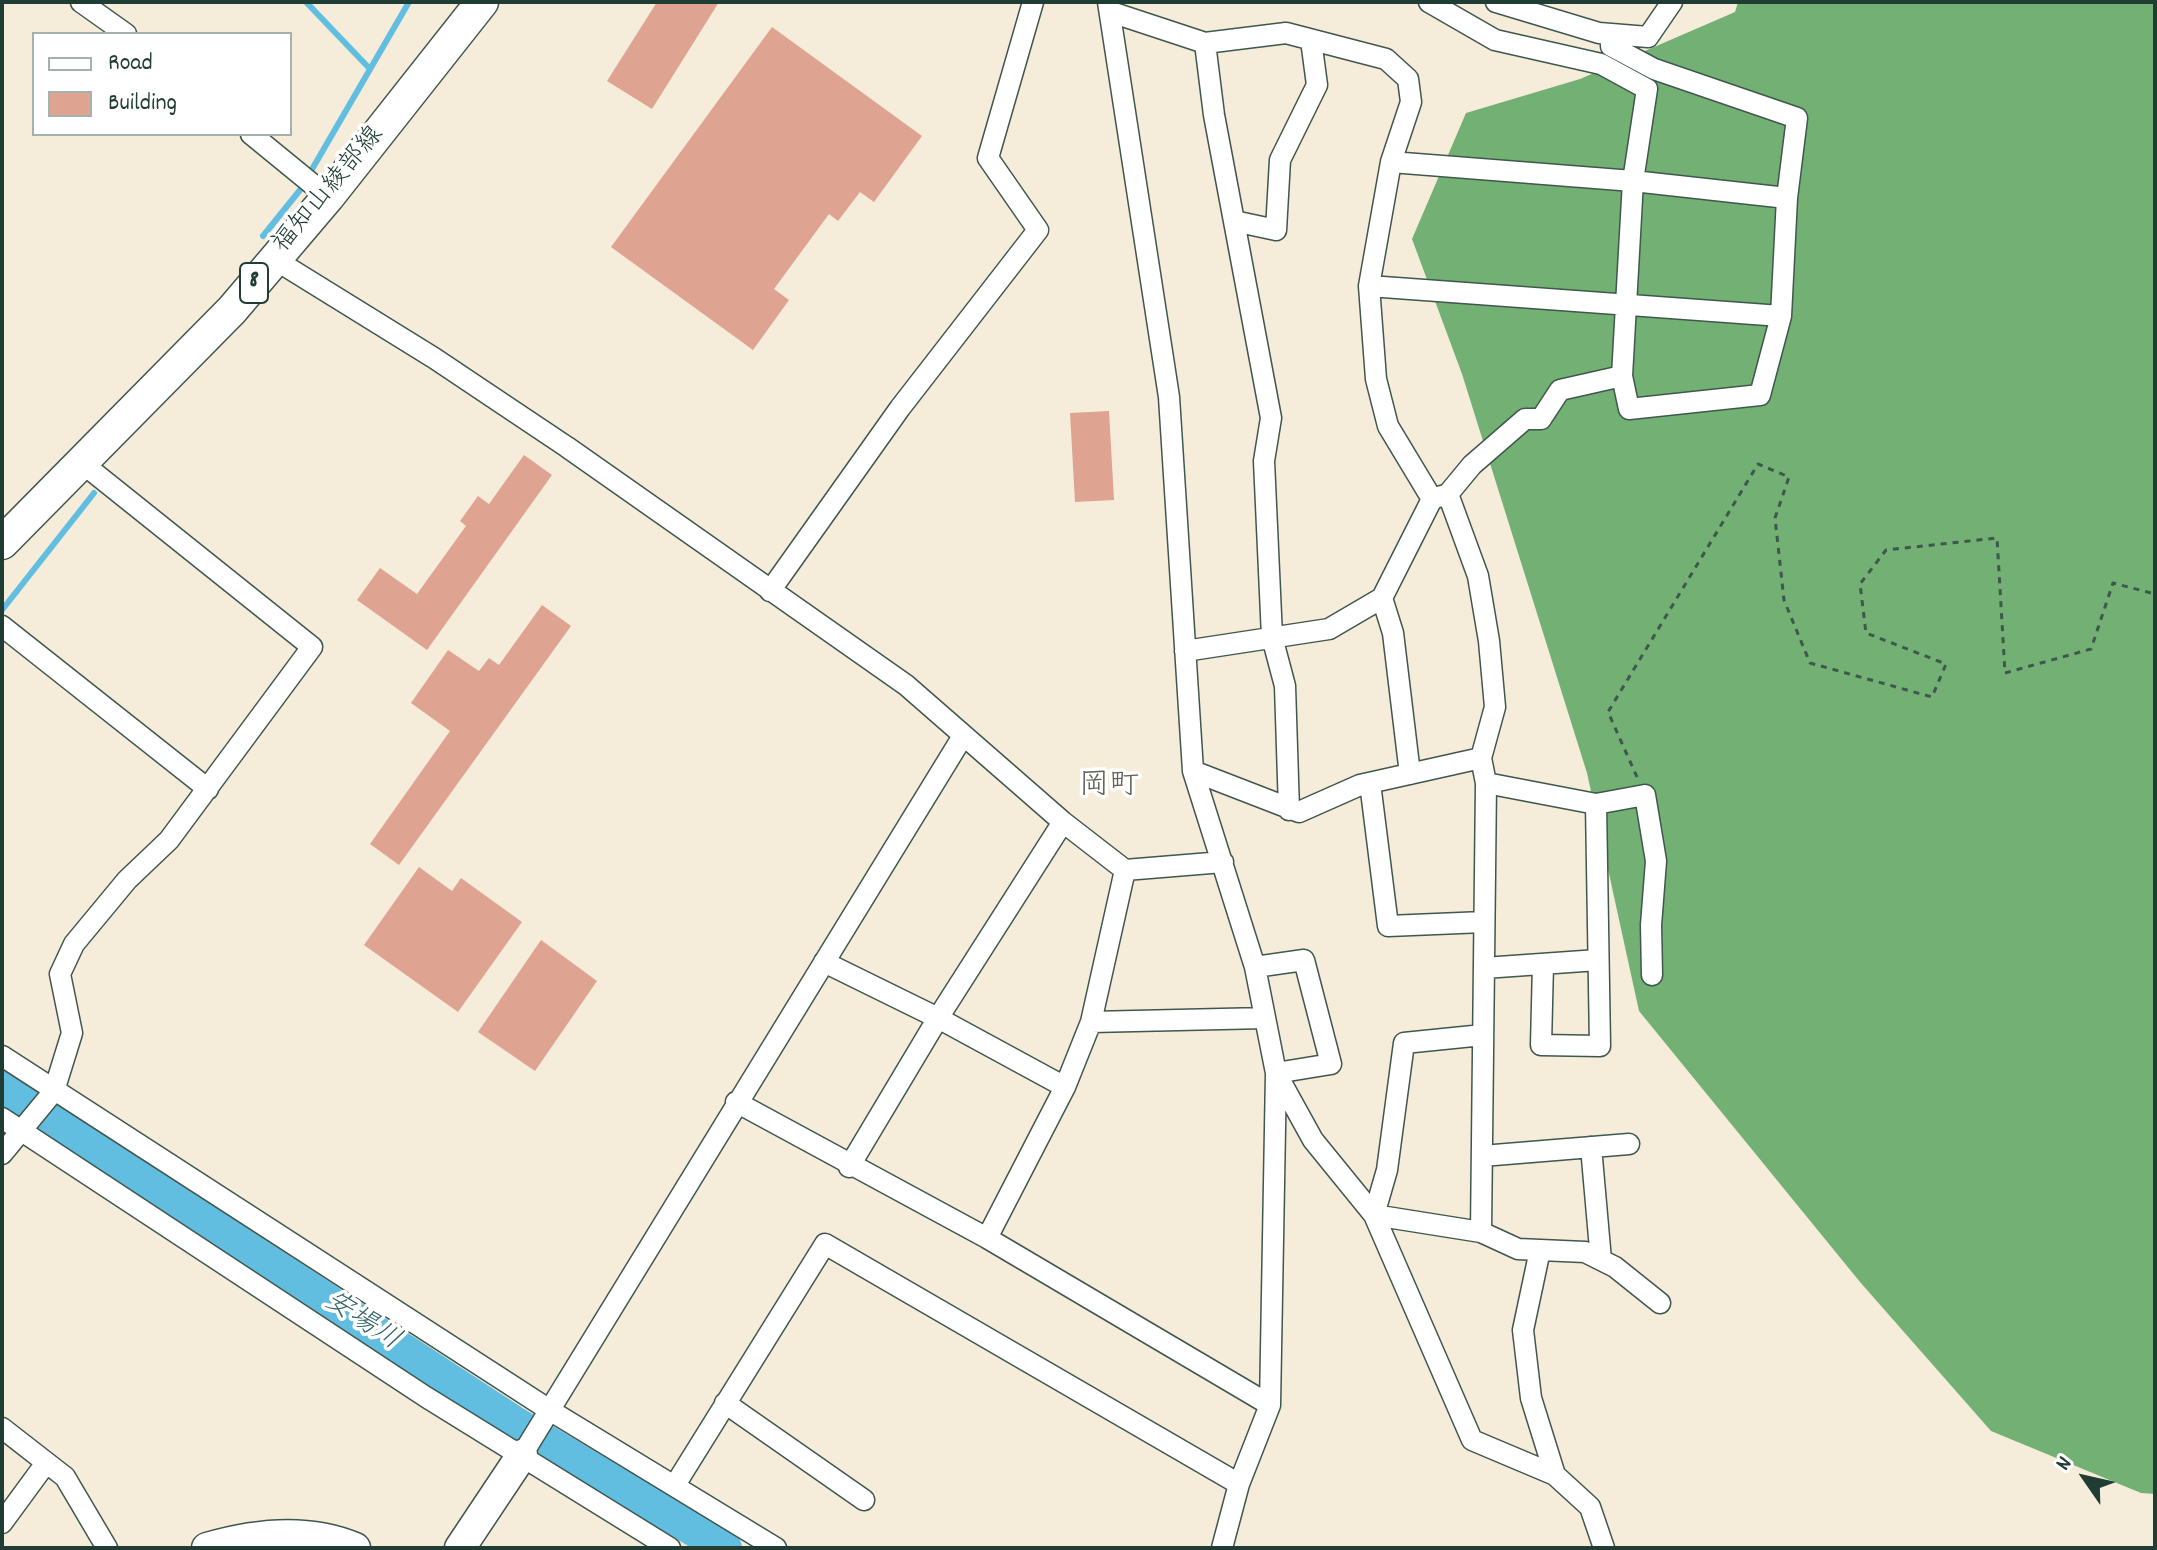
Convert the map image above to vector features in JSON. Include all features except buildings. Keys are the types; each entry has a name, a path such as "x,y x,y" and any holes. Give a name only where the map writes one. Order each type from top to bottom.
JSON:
{"main road":[{"name":"福知山綾部線","path":"2,543 232,310 328,197 482,2"},
{"path":"460,1548 522,1455"},
{"path":"207,1548 241,1538 295,1534 355,1548"}],"street":[{"path":"81,2 123,32"},
{"path":"770,591 900,408 1038,230 988,158 1033,2"},
{"path":"1429,2 1495,40 1601,64 1647,89 1633,181 1622,376 1629,409 1760,395 1781,316 1787,198 1797,118 1654,69 1611,46 1611,34"},
{"path":"1496,2 1611,34 1648,37 1672,2"},
{"path":"1222,1548 1239,1484 1270,1405 1276,1073 1255,967 1193,771 1169,397 1109,7 1205,43 1286,33 1386,59 1408,79 1411,102 1391,162 1369,286 1376,379 1388,426 1440,497 1478,576 1489,641 1495,707 1481,758 1486,783 1481,1232"},
{"path":"1234,221 1276,230 1280,160 1317,85 1311,40"},
{"path":"1205,43 1214,115 1271,418 1264,461 1272,637 1285,686 1289,810"},
{"path":"253,136 328,197"},
{"path":"1391,162 1633,181 1787,198"},
{"path":"274,259 446,366 906,685 1063,822 1125,870 1223,862"},
{"path":"1369,286 1781,316"},
{"path":"1185,651 1329,629 1382,598 1440,497 1472,465 1525,419 1541,419 1560,390 1622,376"},
{"path":"2,1154 54,1091 72,1033 60,974 74,944 127,880 169,840 312,647 82,463"},
{"path":"1382,598 1393,633 1410,774"},
{"path":"2,626 208,789"},
{"path":"522,1455 963,736"},
{"path":"1193,771 1299,812 1370,783 1481,758"},
{"path":"1370,783 1388,926 1484,922"},
{"path":"1486,783 1596,804 1645,795 1656,861 1651,925 1652,975"},
{"path":"1543,964 1541,1045 1600,1046 1596,804"},
{"path":"849,1167 938,1018 1063,822"},
{"path":"987,1238 1065,1087 1091,1022 1125,870"},
{"path":"1255,967 1304,960 1331,1064 1276,1073"},
{"path":"1484,968 1598,960"},
{"path":"824,962 938,1018 1065,1087"},
{"path":"1091,1022 1265,1018"},
{"path":"1374,1215 1387,1170 1404,1043 1483,1035"},
{"path":"2,1056 548,1414 675,1485 776,1548"},
{"path":"1276,1073 1313,1140 1374,1215 1472,1440 1555,1475 1590,1507 1604,1548"},
{"path":"736,1102 849,1167 987,1238 1270,1405"},
{"path":"2,1118 426,1397 670,1548"},
{"path":"1482,1156 1629,1144"},
{"path":"1591,1147 1601,1260"},
{"path":"1374,1215 1481,1232 1518,1249 1585,1252 1660,1303"},
{"path":"675,1485 825,1244 1239,1484"},
{"path":"1540,1250 1523,1330 1531,1398 1555,1475"},
{"path":"725,1403 864,1500"},
{"path":"2,1428 65,1477 107,1548"},
{"path":"4,1516 46,1463"}],"path":[{"path":"1645,795 1608,712 1758,464 1789,477 1775,518 1784,600 1810,663 1932,697 1946,664 1866,633 1860,584 1886,550 1997,538 2005,673 2091,649 2113,583 2155,594"}],"green space":[{"path":"1738,2 2155,2 2155,1494 2141,1493 1991,1431 1860,1282 1639,1011 1587,773 1462,374 1412,239 1466,113 1580,79 1735,12"}],"waterway":[{"path":"306,2 370,69"},
{"path":"263,236 300,190 409,2"},
{"path":"2,610 94,493"},
{"name":"安場川","path":"2,1088 513,1422 725,1548"}],"district":[{"name":"岡町","path":"1109,789"}]}
